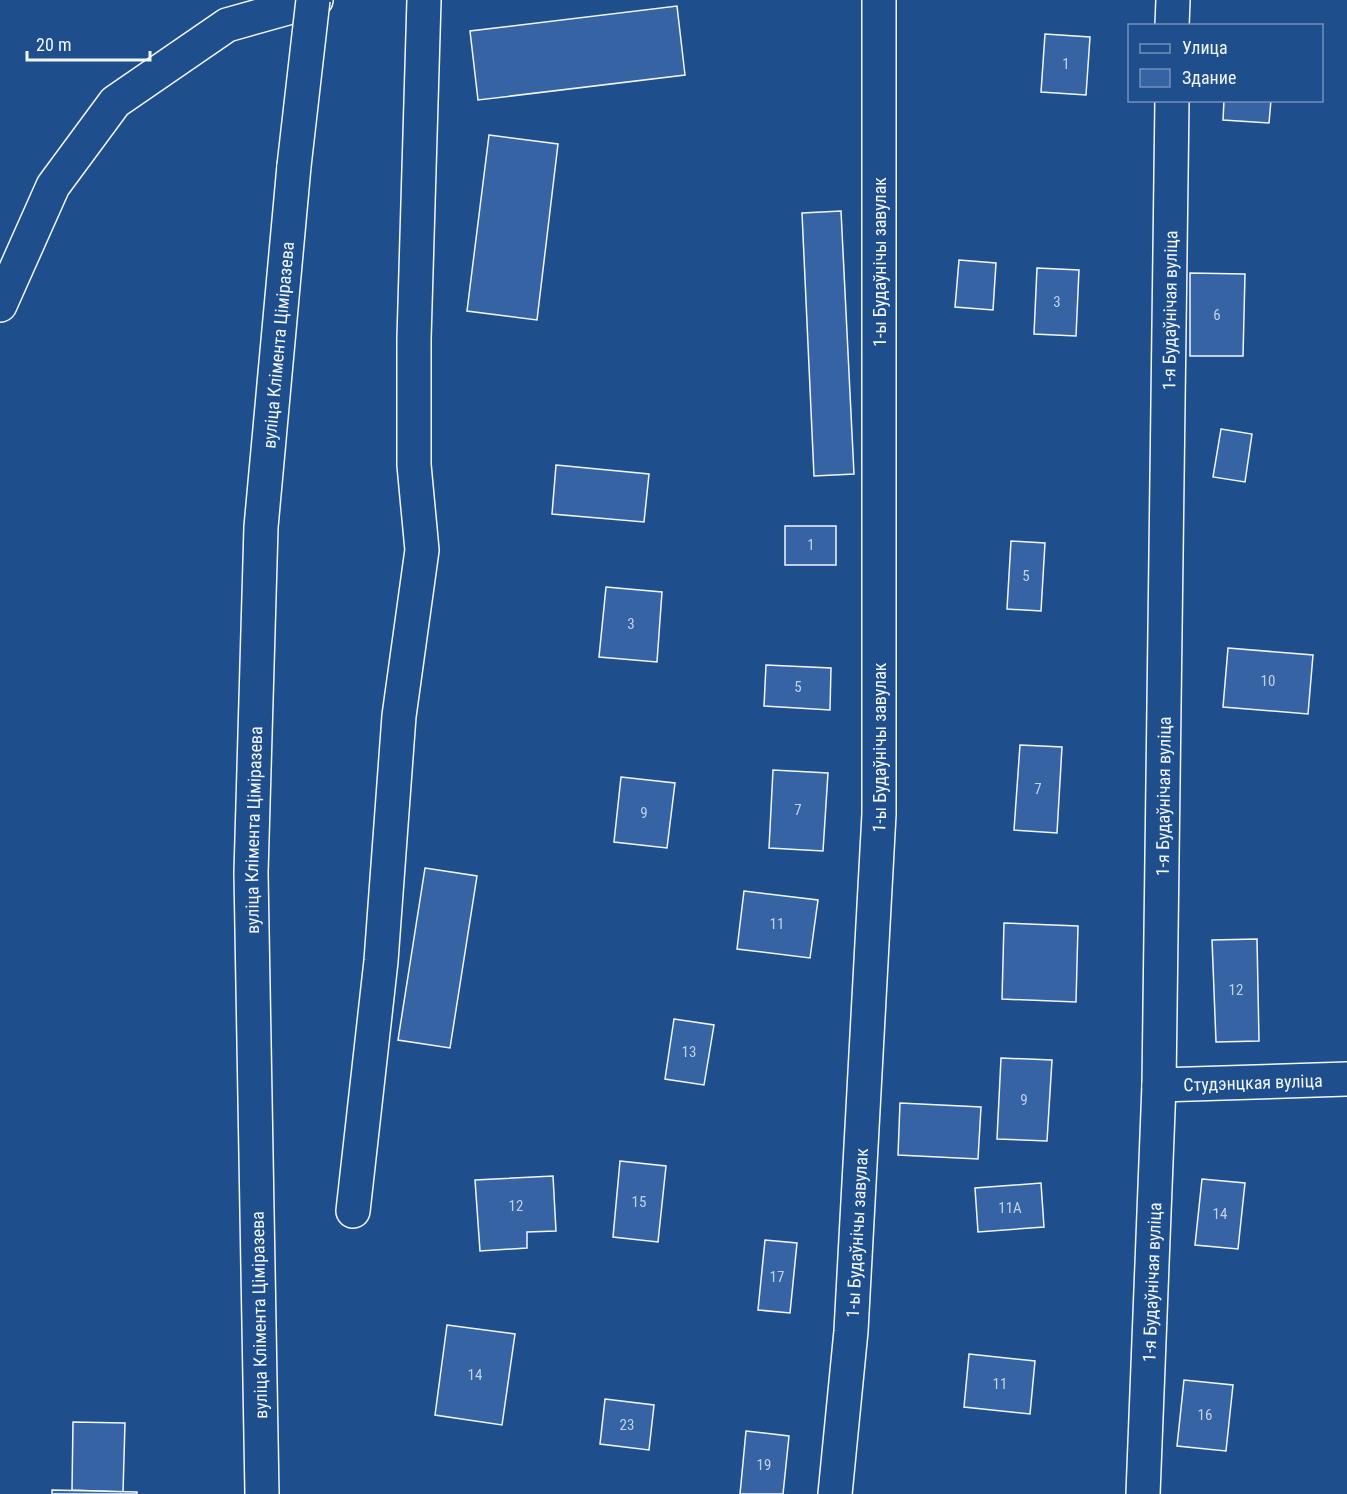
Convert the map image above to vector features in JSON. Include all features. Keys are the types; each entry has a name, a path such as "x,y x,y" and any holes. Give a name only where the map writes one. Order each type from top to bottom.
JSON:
{"street":[{"name":"вуліца Клімента Ціміразева","path":"262,1494 251,873 261,527 294,166 314,0"},
{"path":"0,305 53,186 115,102 227,25 314,0"},
{"path":"353,1211 381,961 399,716 422,550 414,465 414,339 424,0"},
{"name":"1-ы Будаўнічы завулак","path":"835,1494 851,1331 879,814 879,0"},
{"path":"1173,0 1173,24"},
{"name":"1-я Будаўнічая вуліца","path":"1143,1494 1159,1085 1172,102"},
{"name":"Студэнцкая вуліца","path":"1159,1085 1347,1079"}],"building":[{"path":"677,6 685,75 478,100 470,31"},
{"path":"1045,34 1090,37 1086,95 1041,92"},
{"path":"1224,102 1271,102 1269,123 1223,120"},
{"path":"489,135 558,144 537,320 467,311"},
{"path":"841,211 854,474 814,476 802,213"},
{"path":"959,260 996,263 993,310 955,307"},
{"path":"1037,268 1079,270 1076,336 1034,334"},
{"path":"1190,273 1245,274 1243,356 1190,356"},
{"path":"1221,429 1252,434 1245,482 1213,477"},
{"path":"556,465 649,474 644,522 552,514"},
{"path":"785,526 836,526 836,565 785,565"},
{"path":"1011,541 1045,543 1041,611 1007,609"},
{"path":"606,587 662,592 657,662 599,657"},
{"path":"1228,648 1313,655 1308,714 1223,707"},
{"path":"766,665 831,668 830,710 764,706"},
{"path":"1020,745 1062,747 1057,833 1014,830"},
{"path":"773,770 828,773 823,851 769,848"},
{"path":"621,777 675,783 667,848 614,842"},
{"path":"425,868 477,876 450,1048 398,1040"},
{"path":"744,891 818,900 810,958 737,949"},
{"path":"1004,923 1078,926 1076,1002 1002,999"},
{"path":"1257,939 1259,1041 1216,1042 1212,940"},
{"path":"674,1019 714,1025 704,1085 665,1079"},
{"path":"1001,1058 1052,1060 1047,1141 997,1139"},
{"path":"900,1103 981,1107 978,1159 898,1155"},
{"path":"620,1161 666,1166 658,1242 613,1237"},
{"path":"553,1176 556,1231 527,1232 527,1248 480,1251 475,1180"},
{"path":"1202,1179 1245,1183 1238,1249 1195,1245"},
{"path":"1041,1183 1044,1227 978,1232 975,1188"},
{"path":"765,1240 797,1243 790,1313 758,1310"},
{"path":"447,1325 515,1334 502,1425 435,1415"},
{"path":"969,1354 1035,1361 1030,1414 964,1407"},
{"path":"1184,1380 1233,1385 1226,1451 1177,1446"},
{"path":"605,1399 654,1405 649,1450 600,1444"},
{"path":"73,1422 125,1423 123,1492 72,1490"},
{"path":"746,1431 789,1436 783,1494 740,1494"},
{"path":"52,1490 137,1492 137,1494 52,1494"}]}
